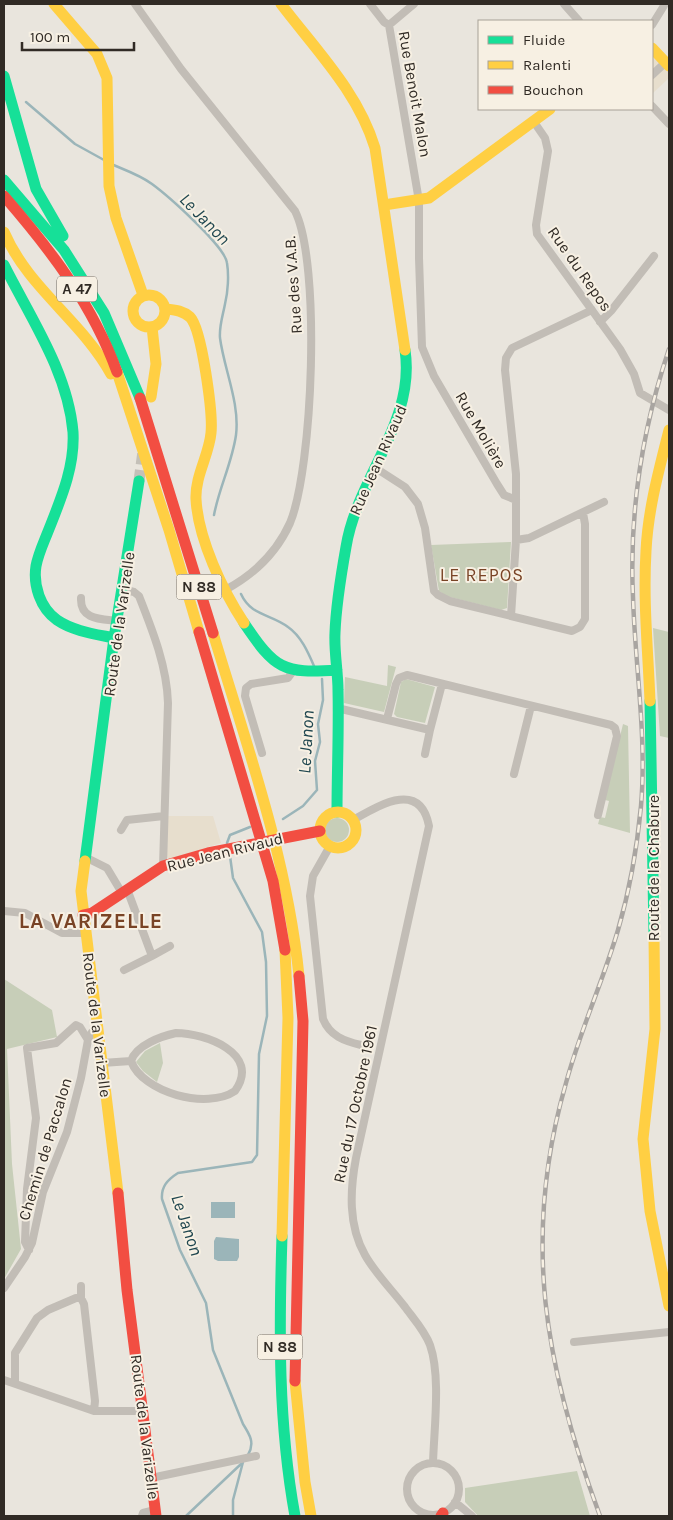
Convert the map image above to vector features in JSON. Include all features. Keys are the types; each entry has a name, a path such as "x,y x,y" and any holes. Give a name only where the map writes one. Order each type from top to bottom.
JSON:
{"main road":[{"path":"54,4 97,54 104,66 109,96 108,173 116,218 143,295"},
{"name":"Rue Jean Rivaud","path":"281,4 364,116 373,138 408,368 406,391 400,415 392,436 374,467 354,512 346,545 335,634 337,670 336,812"},
{"path":"653,49 668,64"},
{"name":"N 88","path":"4,76 36,189 50,217 77,257 99,296 104,313 118,342 146,413 269,819 281,866 300,968 303,1021 295,1377 305,1482 311,1516"},
{"path":"384,205 420,201 432,196 549,110"},
{"name":"A 47","path":"4,180 64,250 104,313"},
{"name":"A 47","path":"4,196 42,239 71,280 105,341 126,396"},
{"path":"4,232 9,246 23,268 88,338 126,396"},
{"path":"4,265 57,367 67,391 73,424 69,472 36,566 35,581 38,596 43,607 64,626 78,631 114,638"},
{"path":"143,295 157,297 165,309 160,322 152,327 142,326 134,318 132,307 134,302 143,295"},
{"path":"165,309 179,310 191,318 210,398 212,431 198,481 196,509 212,562 225,590 263,650 276,663 293,671 310,674 337,670"},
{"path":"151,397 156,356 152,327"},
{"name":"N 88","path":"126,396 254,813 273,881 285,941 288,1018 280,1332 280,1406 286,1465 295,1516"},
{"name":"Route de la Chabure","path":"669,430 653,493 644,583 652,735 655,1029 643,1151 650,1211 669,1306"},
{"name":"Route de la Varizelle","path":"139,482 114,638 108,698 81,891 142,1410 156,1513"},
{"path":"336,812 346,814 353,820 356,831 351,842 341,848 330,846 321,837 320,831 323,820 336,812"},
{"name":"Rue Jean Rivaud","path":"83,915 92,913 123,889 164,866 253,843 320,831"}],"street":[{"name":"Rue des V.A.B.","path":"136,4 181,69 295,211 302,225 306,242 311,321 310,377 304,451 295,509 281,540 269,556 241,580 225,590"},
{"path":"370,4 384,22 389,25"},
{"name":"Rue Benoit Malon","path":"414,4 389,25 420,201"},
{"path":"564,4 578,20"},
{"path":"653,24 667,5"},
{"path":"653,74 668,64"},
{"path":"653,107 669,124"},
{"name":"Rue du Repos","path":"534,122 545,138 548,155 536,225 537,234 623,355 634,374 638,389 644,396 668,409"},
{"name":"Rue Molière","path":"420,201 421,341 429,366 500,490 508,498 516,500"},
{"path":"600,322 611,311 654,256"},
{"path":"511,616 516,540 516,474 505,370 506,358 512,348 592,310"},
{"path":"374,467 405,487 418,504 425,528 432,584 438,595 450,601 572,631 584,623 585,524 583,513"},
{"path":"516,540 529,538 604,502"},
{"path":"122,589 134,592 139,596 155,639 166,682 168,702 164,866"},
{"path":"81,598 81,608 88,616 117,621"},
{"path":"262,753 245,696 246,688 251,684 288,678 293,671"},
{"path":"387,719 396,684 403,675 560,712 615,728 617,736 598,815"},
{"path":"425,754 442,684"},
{"path":"514,774 531,706"},
{"path":"337,708 430,730"},
{"name":"Rue du 17 Octobre 1961","path":"353,820 384,803 402,799 418,805 427,818 428,826 356,1158 350,1198 356,1233 365,1256 414,1319 429,1342 435,1371 433,1463"},
{"path":"121,830 127,820 164,816"},
{"path":"330,846 313,876 310,896 322,1019 328,1029 338,1038 361,1045"},
{"path":"85,856 107,868 123,889 152,956"},
{"path":"4,910 25,913 62,933 85,933"},
{"path":"124,970 170,946"},
{"path":"29,1250 24,1242 27,1189 36,1118 27,1048 56,1043 76,1025 80,1027 88,1040"},
{"path":"88,1040 92,1032 98,1030"},
{"path":"186,1033 210,1039 226,1047 238,1060 242,1074 239,1086 230,1095 205,1099 192,1098 175,1094 152,1084 136,1071 131,1061 135,1054 166,1035 186,1033"},
{"name":"Chemin de Paccalon","path":"4,1288 29,1250 43,1192 67,1132 81,1078 88,1040"},
{"path":"102,1063 131,1061"},
{"path":"81,1286 95,1400 94,1411"},
{"path":"15,1383 16,1353 37,1318 48,1310 76,1298 81,1298"},
{"path":"574,1342 669,1332"},
{"path":"4,1380 94,1411 142,1410"},
{"path":"151,1478 254,1456"},
{"path":"433,1463 448,1468 454,1475 458,1491 455,1502 442,1515 424,1513 412,1504 408,1497 408,1482 412,1474 424,1465 433,1463"},
{"path":"455,1502 472,1516"},
{"path":"142,1516 143,1513 156,1513"}],"green space":[{"path":"511,542 507,608 501,610 446,596 439,591 431,545"},
{"path":"653,628 669,632 669,738 660,736"},
{"path":"388,665 396,667 384,712 344,703 345,677 387,686"},
{"path":"406,679 435,687 425,723 397,717 394,714 401,682"},
{"path":"623,724 628,726 630,833 598,824 600,817 605,818 609,801 605,800"},
{"path":"337,818 342,819 348,825 348,835 342,841 337,842 332,841 326,835 325,830 326,825 332,819"},
{"path":"4,979 52,1010 57,1037 7,1049 12,1164 21,1249 4,1279"},
{"path":"160,1043 163,1063 157,1082 143,1071 136,1062 145,1051"},
{"path":"577,1471 590,1516 478,1516 465,1502 465,1488"}],"shaded area":[{"path":"653,58 666,68 666,71 669,71 669,78 653,93"},
{"path":"167,816 213,816 221,843 170,859 167,857"}],"water":[{"path":"211,1202 235,1202 235,1218 211,1218"},
{"path":"216,1237 239,1239 239,1257 237,1261 218,1261 214,1259 214,1241"}],"waterway":[{"name":"Le Janon","path":"26,102 75,144 104,160"},
{"name":"Le Janon","path":"111,164 142,178 170,199 217,245 227,263 227,289 220,338 234,398 237,423 234,445 214,515"},
{"name":"Le Janon","path":"241,594 250,607 282,623 293,631 304,645 314,666"},
{"name":"Le Janon","path":"283,819 303,806 317,790 315,761 320,742 318,724 323,700 322,679"},
{"name":"Le Janon","path":"227,843 230,835 250,827"},
{"name":"Le Janon","path":"230,856 233,878 262,932 266,962 267,1016 259,1054 257,1155 252,1162 178,1173 165,1184 162,1199 180,1250 206,1303 213,1350 251,1439 248,1455"},
{"name":"Le Janon","path":"233,1516 233,1500 243,1462"},
{"path":"186,1516 241,1464"}],"tunnel":[{"path":"139,481 143,451"}],"railway":[{"path":"600,1516 565,1407 553,1355 542,1249 545,1196 552,1140 566,1083 618,930 635,853 641,806 643,754 634,623 633,533 639,471 645,440 651,410 669,349"}],"traffic: fast":[{"path":"4,76 36,189 63,236"},
{"path":"4,180 64,250 104,313 140,398"},
{"path":"4,265 56,367 70,410 73,432 72,458 66,484 36,566 35,573 39,596 51,615 63,624 84,632 114,638"},
{"path":"337,812 338,683 335,640 336,612 346,547 352,522 361,497 394,426 402,401 406,376 405,350"},
{"path":"85,861 114,638 139,481"},
{"path":"244,623 264,650 282,665 304,671 337,670"},
{"path":"650,701 654,935"},
{"path":"282,1236 281,1376 285,1446 295,1516"}],"traffic: slow":[{"path":"54,4 97,54 107,78 109,186 116,218 143,295"},
{"path":"281,4 335,72 358,108 368,128 375,148 405,350"},
{"path":"653,49 669,66"},
{"path":"384,205 429,198 549,110"},
{"path":"4,232 14,252 27,270 85,337 111,374"},
{"path":"149,295 161,299 165,311 161,323 149,327 137,323 133,311 137,299 149,295"},
{"path":"165,309 175,310 190,317 199,338 206,372 211,433 196,490 198,514 201,531 213,564 228,596 244,623"},
{"path":"151,397 156,364 152,327"},
{"path":"117,372 169,530 199,632"},
{"path":"650,701 645,607 647,535 658,475 669,430"},
{"path":"213,633 252,760 275,845 293,932 299,976"},
{"path":"338,812 351,817 356,830 351,843 338,848 325,843 320,830 325,817 338,812"},
{"path":"85,861 81,891 118,1193"},
{"path":"654,935 655,1029 643,1139 650,1211 669,1306"},
{"path":"282,1236 288,1018 285,950"},
{"path":"295,1381 305,1482 311,1516"}],"traffic: jam":[{"path":"4,196 38,236 69,279 96,324 117,372"},
{"path":"140,398 213,633"},
{"path":"199,632 273,881 285,950"},
{"path":"83,915 92,913 163,866 208,853 320,831"},
{"path":"295,1381 303,1021 299,976"},
{"path":"118,1193 127,1290 156,1516"}],"district":[{"name":"LE REPOS","path":"482,575"},
{"name":"LA VARIZELLE","path":"91,921"}]}
